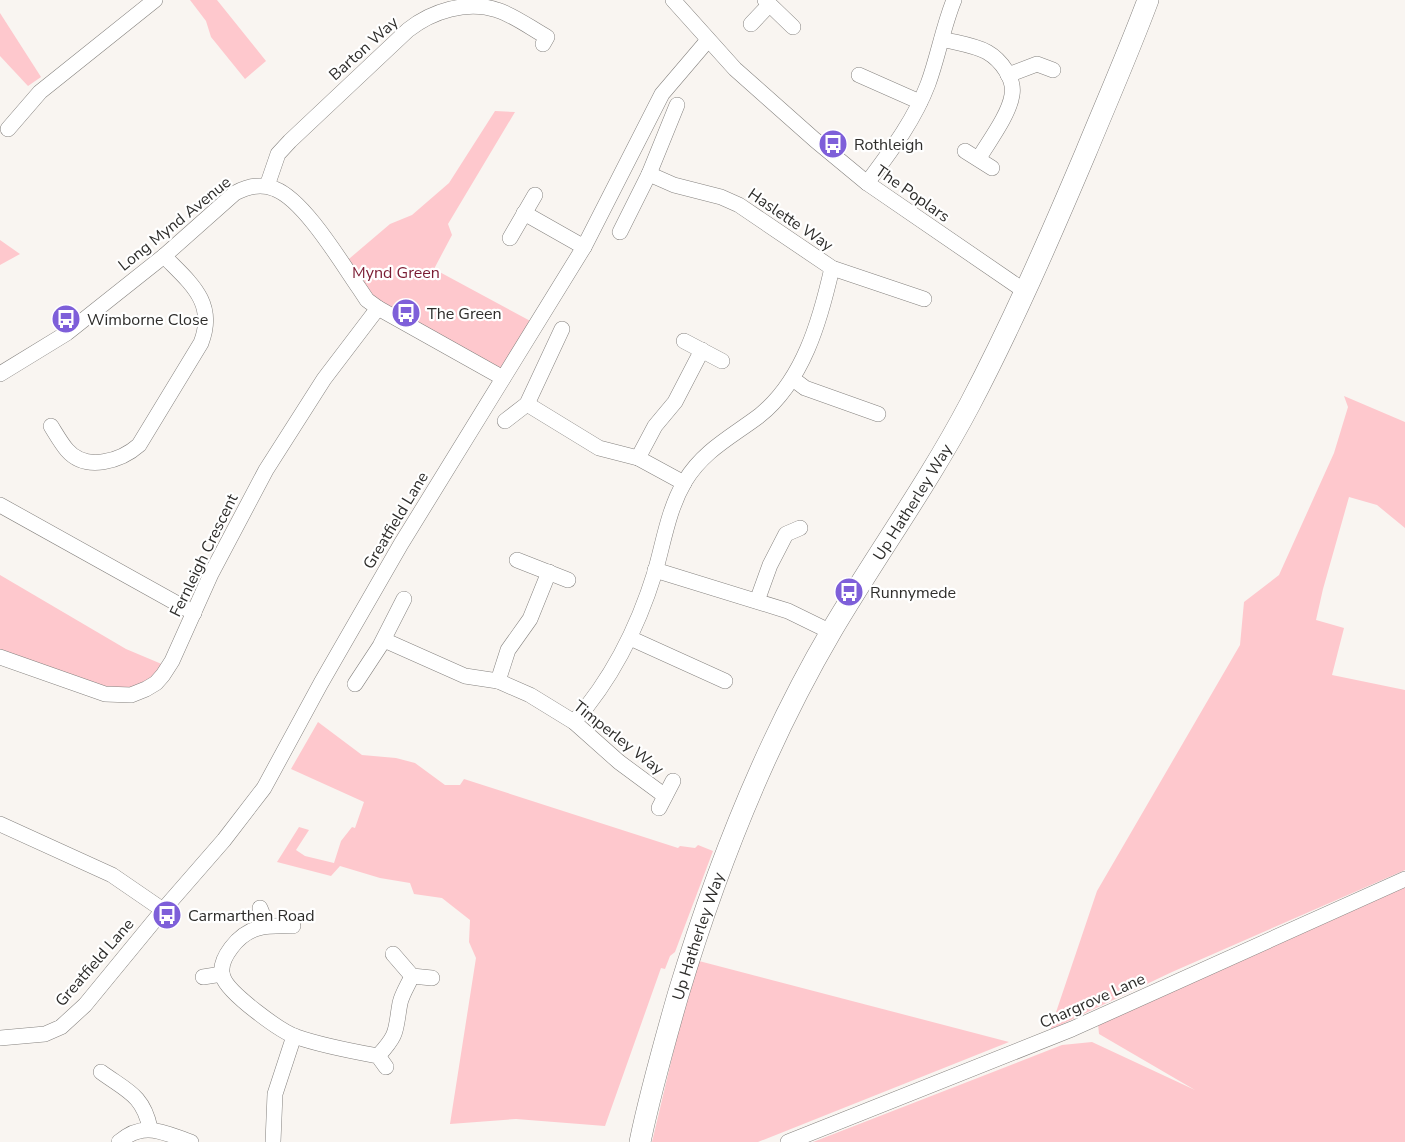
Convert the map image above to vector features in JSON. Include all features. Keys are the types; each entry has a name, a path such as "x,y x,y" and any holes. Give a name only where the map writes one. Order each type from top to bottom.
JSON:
{"street":[{"path":"8,129 40,92 155,0"},
{"path":"673,0 708,40"},
{"path":"867,183 894,147 920,102 954,0"},
{"name":"Up Hatherley Way","path":"640,1142 670,1021 693,944 750,792 831,632 942,454 969,406 1026,292 1148,0"},
{"path":"751,24 767,2 793,27"},
{"name":"Barton Way","path":"267,186 278,153 408,30 430,16 453,8 498,10 547,37 543,44"},
{"path":"942,39 987,52 1001,64 1008,75 1012,87 1010,102 972,154 992,168"},
{"name":"The Poplars","path":"708,40 761,93 867,183 1026,292"},
{"name":"Greatfield Lane","path":"0,1038 45,1034 61,1027 85,1005 224,840 264,788 401,544 584,247 662,94 708,40"},
{"path":"1008,75 1037,64 1053,70"},
{"path":"859,75 920,102"},
{"path":"620,232 649,174 677,105"},
{"name":"Haslette Way","path":"649,174 674,185 721,197 739,205 832,268 855,278 918,294"},
{"path":"267,186 282,192 308,216 363,294 378,308 503,378"},
{"name":"Long Mynd Avenue","path":"0,374 67,333 164,256 235,193 251,187 267,186"},
{"path":"510,238 535,195"},
{"path":"525,213 584,247"},
{"path":"51,426 68,452 89,461 112,461 122,458 139,445 201,343 206,325 205,307 197,292 164,256"},
{"path":"574,722 605,682 630,638 655,570 665,529 684,483 691,471 710,450 760,415 793,379 817,321 832,268"},
{"name":"Fernleigh Crescent","path":"0,657 105,694 131,695 146,689 163,675 172,661 229,539 272,459 324,379 378,308"},
{"path":"505,422 526,404 562,328"},
{"path":"684,341 722,361"},
{"path":"638,458 655,426 675,402 702,350"},
{"path":"793,379 806,388 878,414"},
{"path":"526,404 599,448 638,458 684,483"},
{"path":"0,505 194,613"},
{"path":"757,601 770,565 787,530"},
{"path":"517,560 568,580"},
{"path":"655,570 788,611 831,632"},
{"path":"498,681 508,650 530,619 549,572"},
{"path":"355,684 384,640 404,599"},
{"path":"630,638 725,681"},
{"name":"Timperley Way","path":"384,640 465,676 498,681 530,695 574,722 662,802 672,781"},
{"path":"0,824 112,875 163,910"},
{"name":"Chargrove Lane","path":"788,1142 1072,1029 1405,879"},
{"path":"260,908 267,925"},
{"path":"293,926 267,925 246,934 237,941 223,962 222,974 227,985 249,1006 294,1036 382,1061 394,1035 402,997 412,976"},
{"path":"393,954 412,976 432,978"},
{"path":"203,977 222,974"},
{"path":"273,1142 275,1094 294,1036"},
{"path":"101,1072 142,1102 150,1128"},
{"path":"119,1142 129,1134 150,1128 191,1142"}],"green space":[{"path":"190,0 217,0 266,61 245,79 211,37 206,21"},
{"path":"0,13 41,77 28,86 0,56"},
{"name":"Mynd Green","path":"495,111 515,112 448,224 452,235 434,269 536,324 503,378 378,308 343,264 390,224 412,215 449,183"},
{"path":"0,240 20,254 0,265"},
{"path":"1344,396 1405,422 1405,528 1377,505 1349,497 1316,620 1344,628 1332,675 1405,690 1405,870 1172,972 1050,1030 1097,891 1240,645 1244,602 1279,575 1334,453 1348,407"},
{"path":"0,575 126,649 164,665 146,689 131,695 0,657"},
{"path":"318,722 362,755 396,758 415,763 445,785 460,785 464,779 678,848 680,846 695,848 698,845 713,851 675,952 670,956 665,969 661,968 605,1126 516,1119 450,1124 476,958 469,942 470,920 442,898 414,894 410,883 380,878 340,866 331,876 277,862 299,827 309,830 296,850 305,856 334,863 341,841 352,827 355,828 364,802 291,769"},
{"path":"1405,884 1405,1142 813,1142 1062,1045 1092,1042 1195,1090 1099,1034 1098,1024"},
{"path":"699,961 1009,1042 758,1142 652,1142 680,1024"}],"place":[{"name":"Rothleigh","path":"833,144"},
{"name":"The Green","path":"406,313"},
{"name":"Wimborne Close","path":"66,319"},
{"name":"Runnymede","path":"849,592"},
{"name":"Carmarthen Road","path":"167,915"}]}
